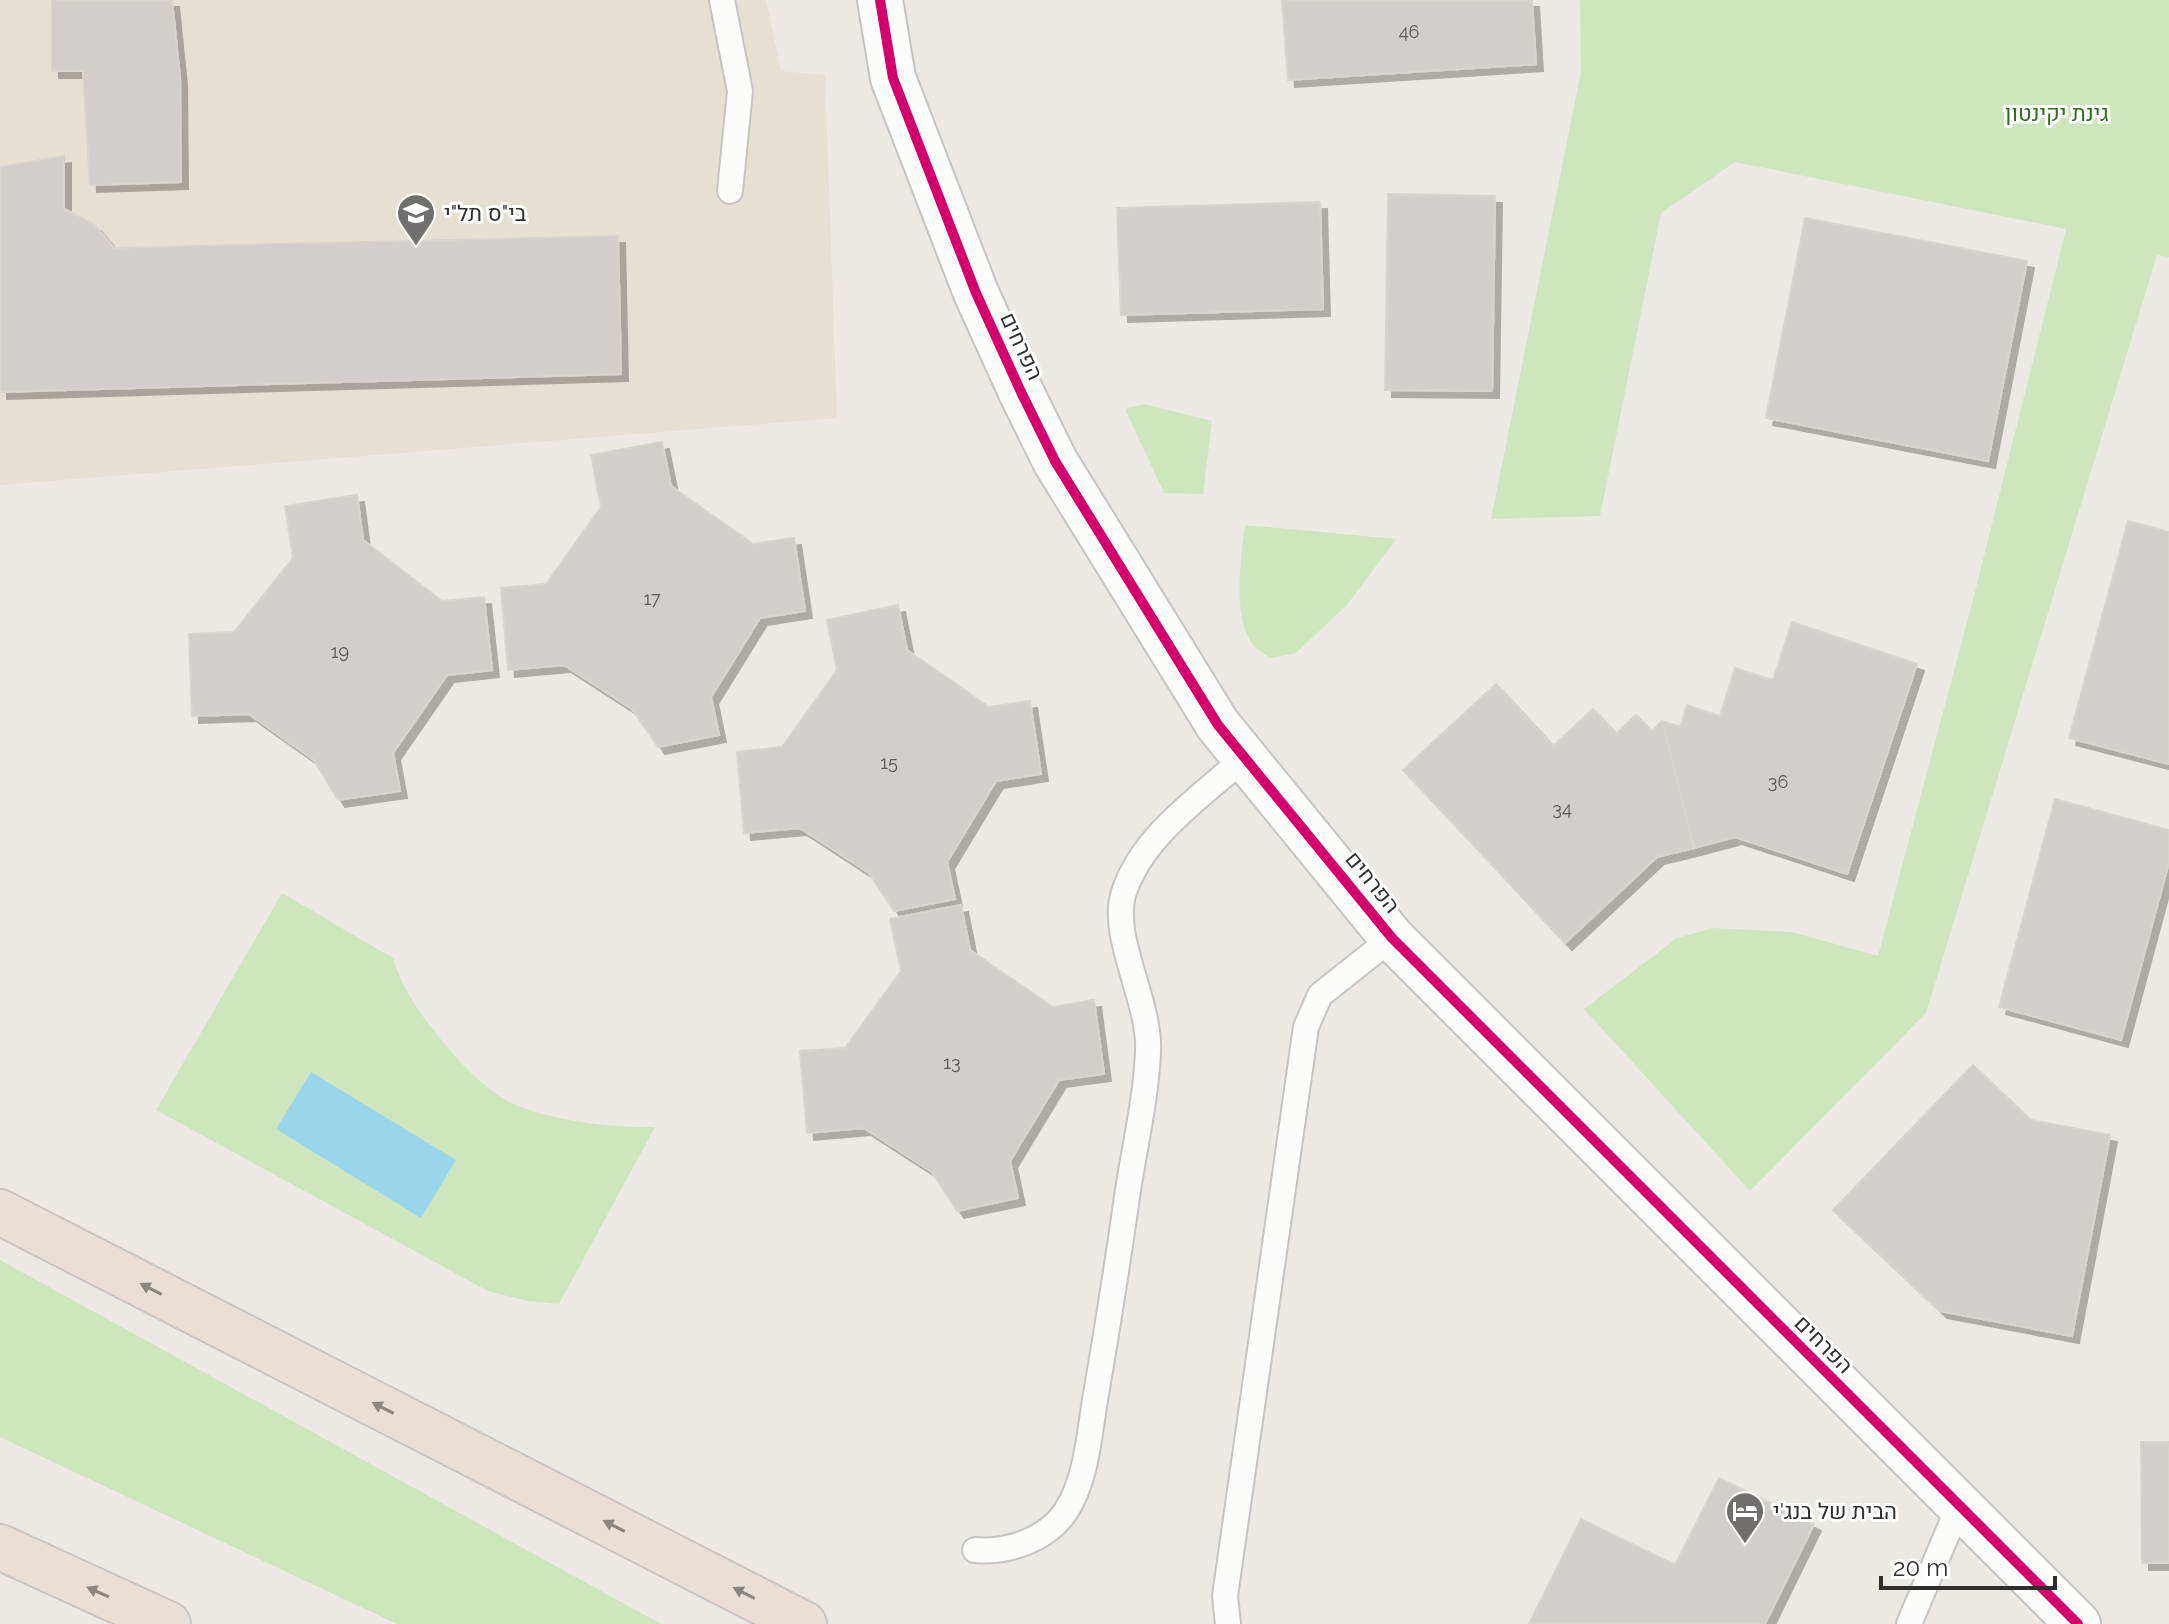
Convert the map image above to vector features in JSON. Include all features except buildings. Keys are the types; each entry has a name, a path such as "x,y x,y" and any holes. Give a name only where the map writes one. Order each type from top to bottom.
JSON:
{"highway":[{"path":"10,1214 804,1624"},
{"path":"0,1547 168,1624"}],"street":[{"name":"הפרחים","path":"880,0 893,78 976,293 1021,392 1055,461 1218,725 1392,938 2078,1624"}],"lane":[{"path":"722,0 740,91 730,191"},
{"path":"975,1550 995,1552 1036,1538 1065,1512 1082,1473 1111,1309 1149,1050 1140,990 1122,936 1122,895 1138,859 1166,828 1244,758"},
{"path":"1228,1624 1225,1596 1306,1027 1320,995 1392,938"},
{"path":"1909,1624 1959,1506"}],"shaded area":[{"name":"בי\"ס תל\"י","path":"0,0 766,0 781,71 825,75 837,418 0,485"}],"green space":[{"name":"גינת יקינטון","path":"1580,0 2169,0 2169,257 2157,255 1926,1013 1750,1191 1584,1009 1677,938 1713,928 1792,932 1878,956 1974,596 2066,229 1735,162 1661,213 1600,516 1491,519 1581,72"},
{"path":"1144,404 1212,421 1203,494 1164,493 1125,409"},
{"path":"1245,525 1396,539 1347,605 1296,653 1270,658 1255,647 1243,621 1240,588"},
{"path":"282,893 393,958 406,990 425,1019 465,1067 495,1093 529,1110 550,1116 595,1124 655,1127 559,1304 527,1301 488,1291 156,1110"},
{"path":"0,1260 661,1624 397,1624 0,1437"}],"water":[{"path":"311,1072 456,1160 421,1218 276,1129"}],"cycle path":[{"path":"880,0 893,78 976,293 1021,392 1055,461 1218,725 1392,938 2078,1624"}],"place":[{"name":"בי\"ס תל\"י","path":"416,247"},
{"name":"הבית של בנג'י","path":"1745,1545"}]}
